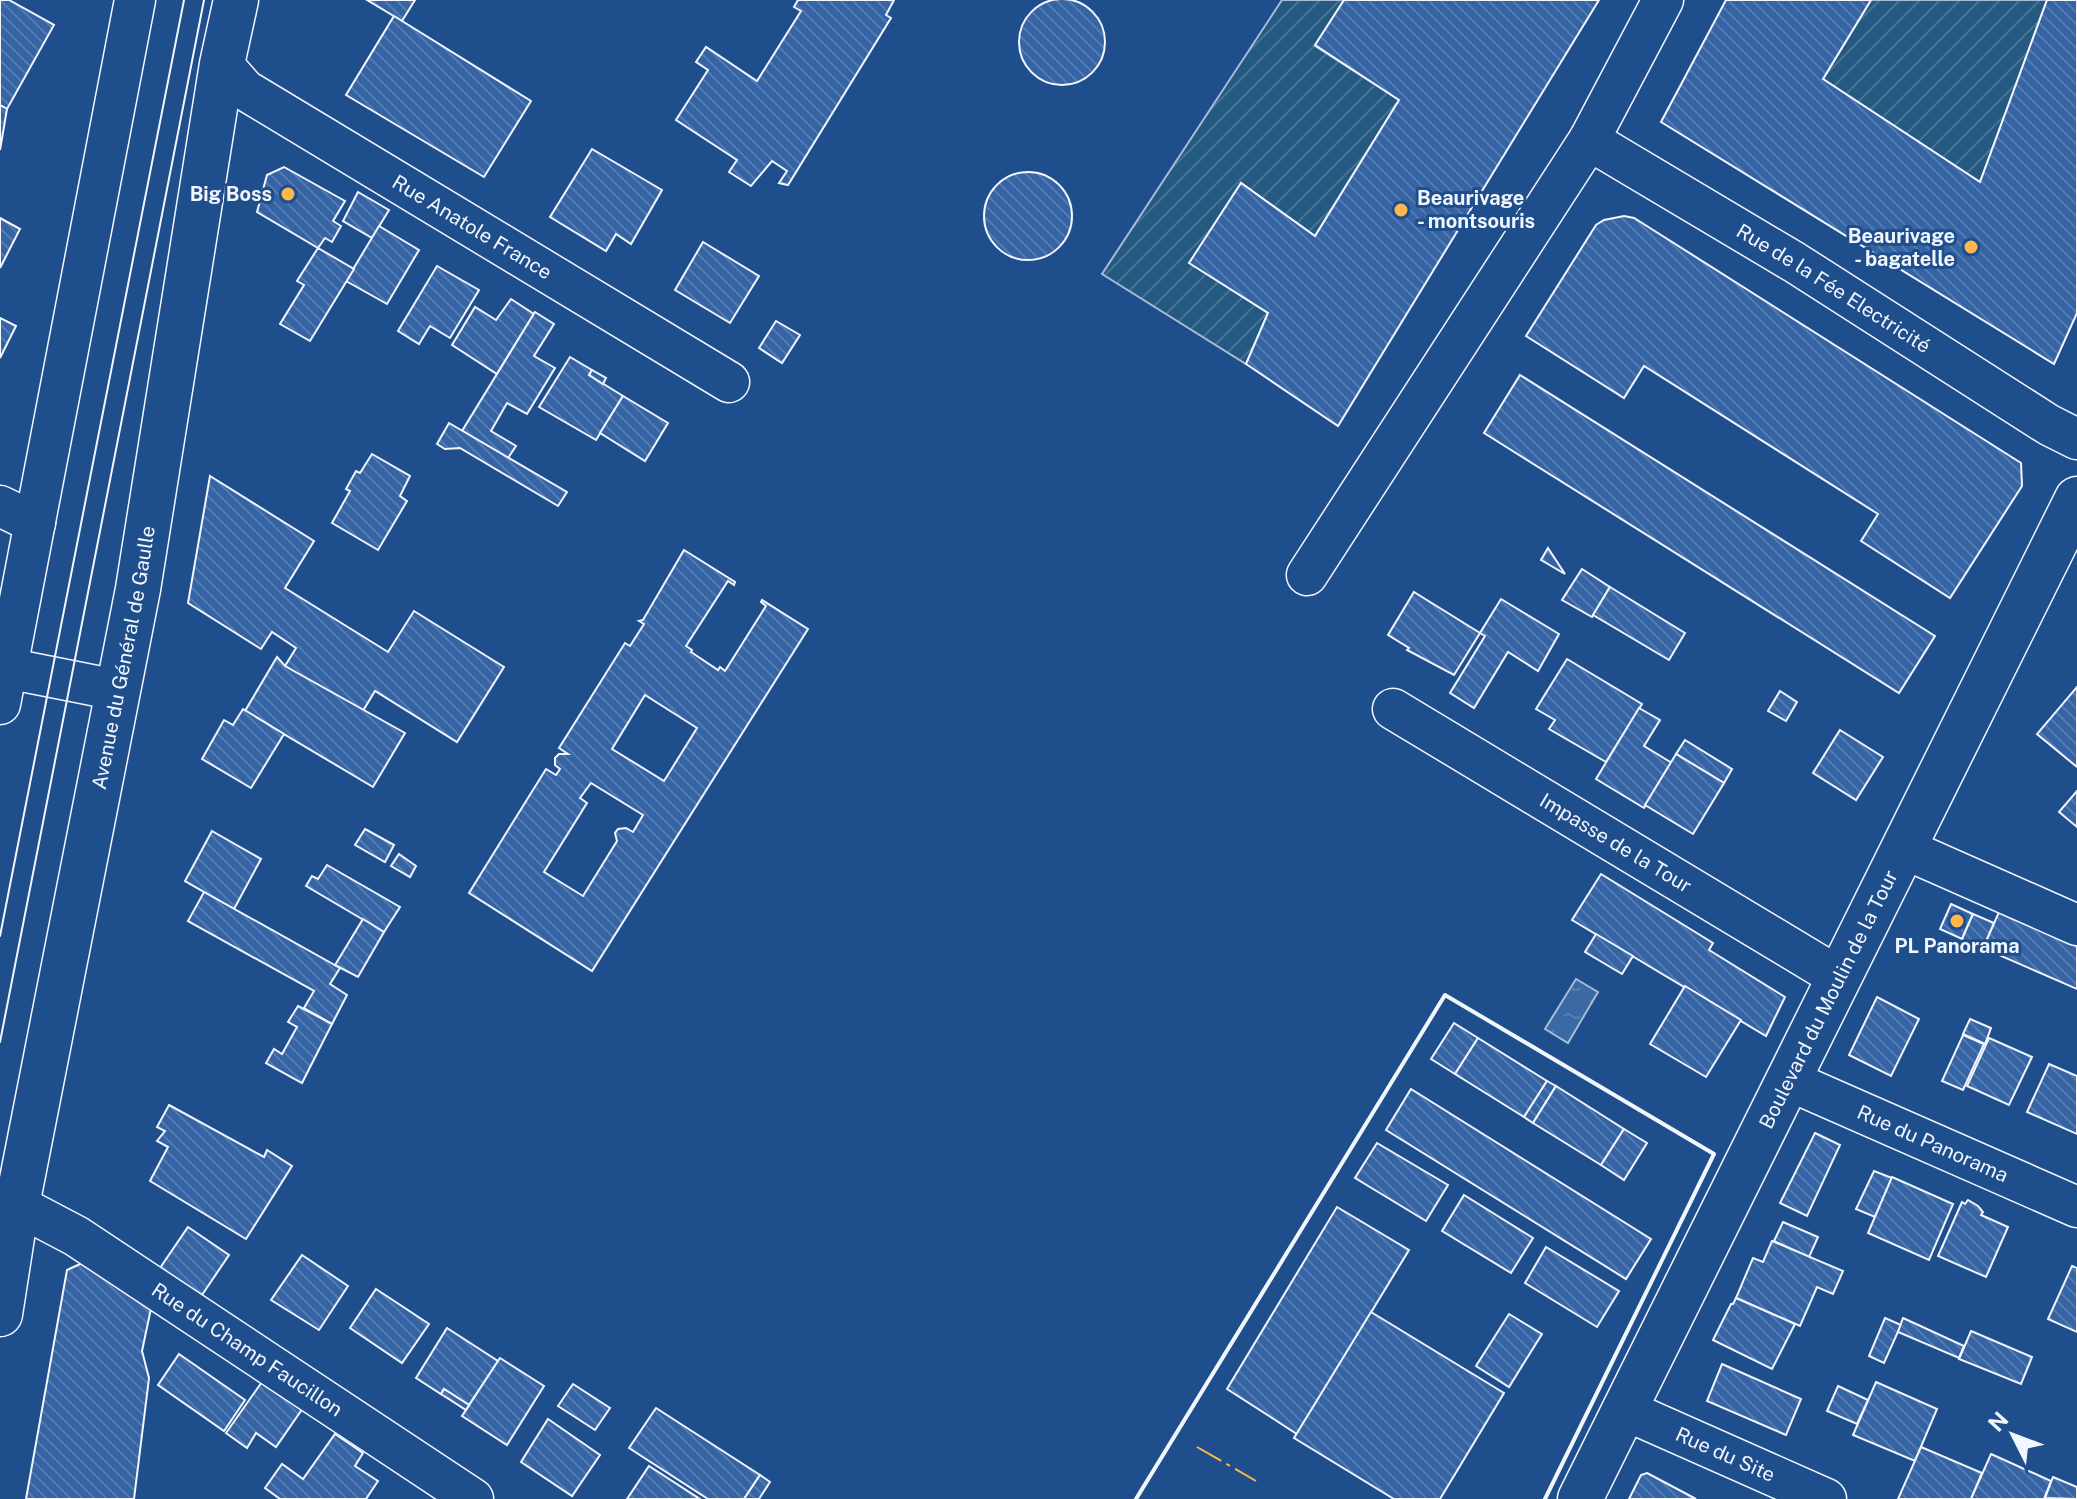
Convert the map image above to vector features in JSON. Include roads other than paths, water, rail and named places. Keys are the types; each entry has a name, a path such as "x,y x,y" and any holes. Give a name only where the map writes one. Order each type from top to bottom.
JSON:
{"main road":[{"name":"Avenue du Général de Gaulle","path":"0,1314 17,1205 138,589 222,64 236,0"},
{"name":"Boulevard du Moulin de la Tour","path":"1580,1499 2077,499"}],"street":[{"path":"117,690 3,686 17,514 135,0"},
{"path":"1307,575 1589,140 1663,0"},
{"name":"Rue Anatole France","path":"222,64 245,90 729,382"},
{"name":"Rue de la Fée Electricité","path":"1589,140 1794,262 2049,425 2077,439"},
{"name":"Impasse de la Tour","path":"1393,709 1840,978"},
{"path":"1905,849 2077,925"},
{"name":"Rue du Panorama","path":"1788,1080 2077,1207"},
{"name":"Rue du Champ Faucillon","path":"17,1205 76,1236 473,1499"},
{"name":"Rue du Site","path":"1623,1409 1826,1499"}],"water":[{"path":"1576,979 1598,992 1568,1043 1545,1029"}],"tram line":[{"path":"0,936 184,0"},
{"path":"0,1042 204,0"}],"place":[{"name":"Big Boss","path":"288,194"},
{"name":"Beaurivage - montsouris","path":"1401,210"},
{"name":"Beaurivage - bagatelle","path":"1971,247"},
{"name":"PL Panorama","path":"1957,921"}]}
